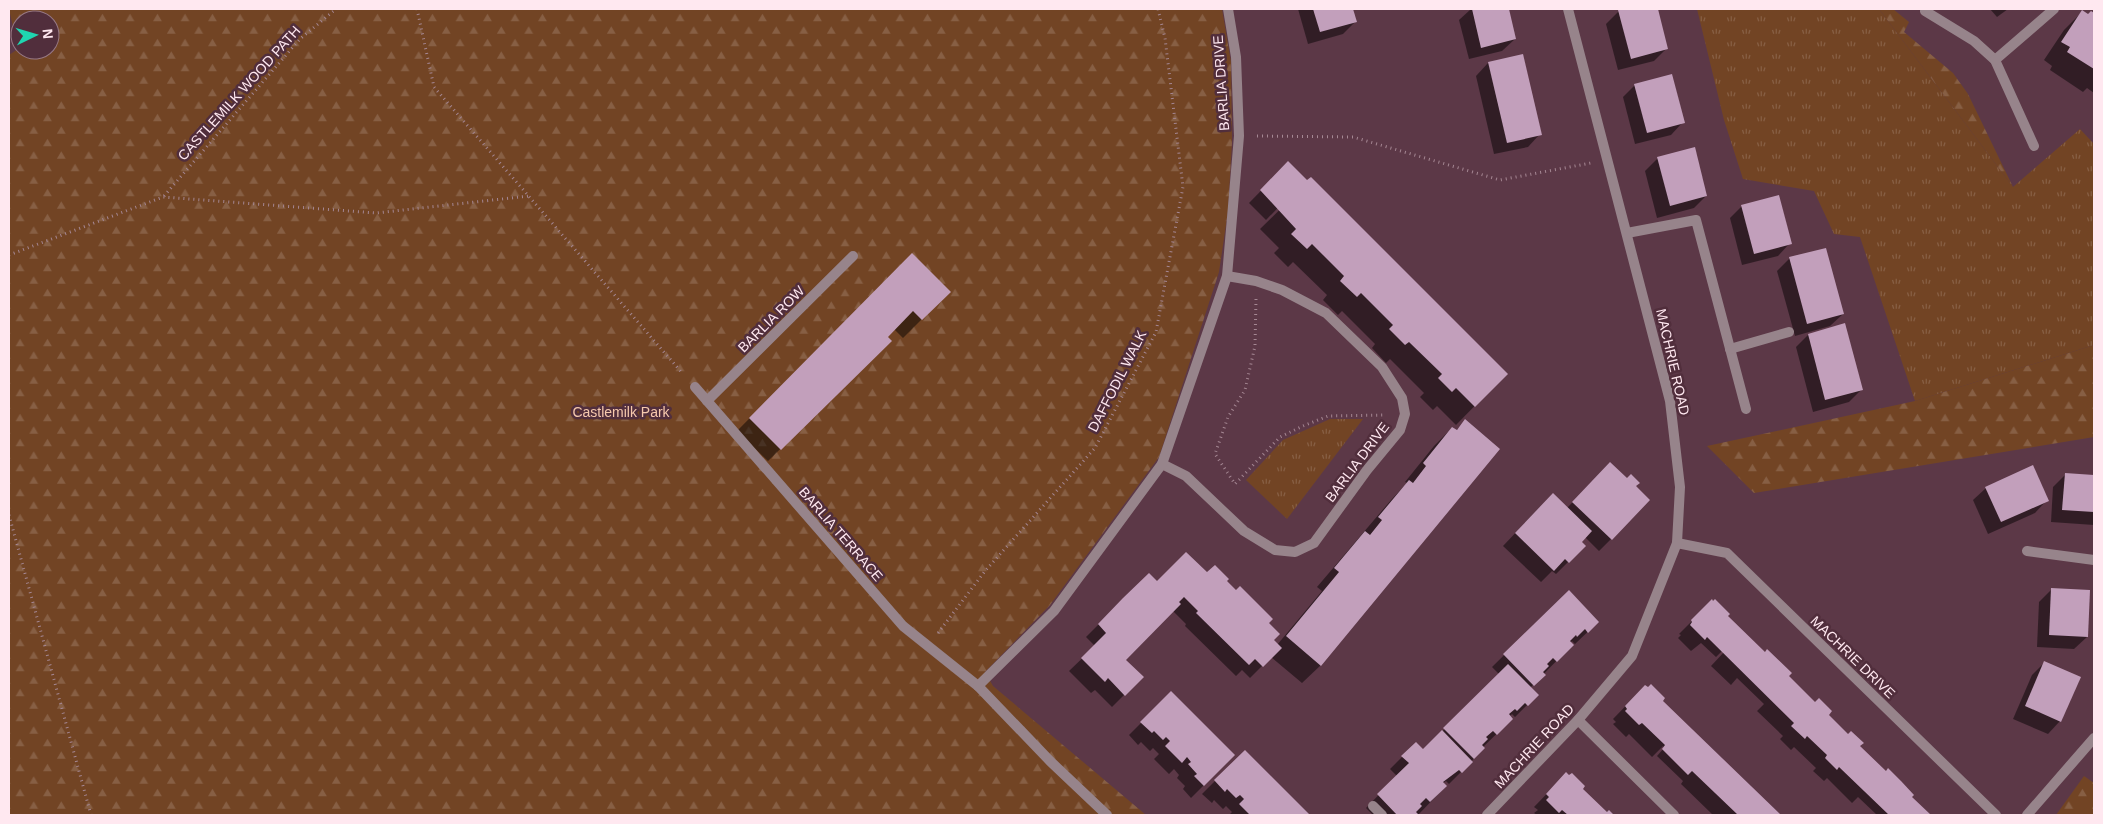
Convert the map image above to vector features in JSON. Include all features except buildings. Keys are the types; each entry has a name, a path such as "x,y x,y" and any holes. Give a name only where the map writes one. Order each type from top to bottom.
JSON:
{"street":[{"name":"BARLIA DRIVE","path":"978,686 1054,611 1162,464 1226,276 1239,136 1236,57 1228,9"},
{"name":"MACHRIE ROAD","path":"1487,815 1578,720 1632,656 1677,543 1680,487 1670,401 1568,9"},
{"path":"1994,60 2054,9"},
{"path":"1925,12 1974,41 1994,60 2034,146"},
{"path":"1626,233 1696,220 1746,410"},
{"name":"BARLIA ROW","path":"707,401 854,256"},
{"name":"BARLIA DRIVE","path":"1162,464 1186,476 1244,531 1275,550 1295,552 1314,543 1367,470 1400,430 1405,414 1402,398 1382,367 1326,313 1282,290 1256,281 1226,276"},
{"path":"1730,348 1789,332"},
{"name":"BARLIA TERRACE","path":"695,387 903,626 978,686"},
{"name":"MACHRIE DRIVE","path":"1677,543 1727,553 1996,815"},
{"path":"2026,551 2094,560"},
{"path":"978,686 1050,761 1107,815"},
{"path":"1578,720 1674,815"},
{"path":"2027,815 2094,738"},
{"path":"1373,806 1382,815"}],"path":[{"name":"CASTLEMILK WOOD PATH","path":"163,197 300,39 336,9"},
{"path":"417,9 434,87 695,387"},
{"name":"DAFFODIL WALK","path":"928,646 985,571 1095,448 1156,332 1183,187 1165,38 1158,9"},
{"path":"1239,136 1353,137 1500,180 1607,160"},
{"path":"9,255 163,197 376,212 529,196"},
{"path":"1256,281 1254,346 1245,390 1228,417 1215,454 1235,484 1280,437 1303,426 1328,416 1405,414"},
{"path":"9,515 91,815"}],"green space":[{"name":"Castlemilk Park","path":"9,9 1222,9 1231,62 1232,142 1228,211 1219,272 1159,457 1050,605 985,672 993,686 1146,815 9,815 9,55 10,60 60,60 60,10 10,10 10,13"},
{"path":"1697,9 1879,9 2013,187 2080,129 2094,144 2094,345 1915,401 1860,237 1834,234 1814,191 1743,179 1724,120"},
{"path":"1879,9 1893,9 1909,22 1904,32 1953,73 1968,94 2013,187"},
{"path":"2094,345 2094,437 1754,493 1707,446 1915,401"},
{"path":"1330,419 1363,419 1287,519 1246,480 1283,440"},
{"path":"2084,776 2094,783 2094,815 2056,815"}]}
